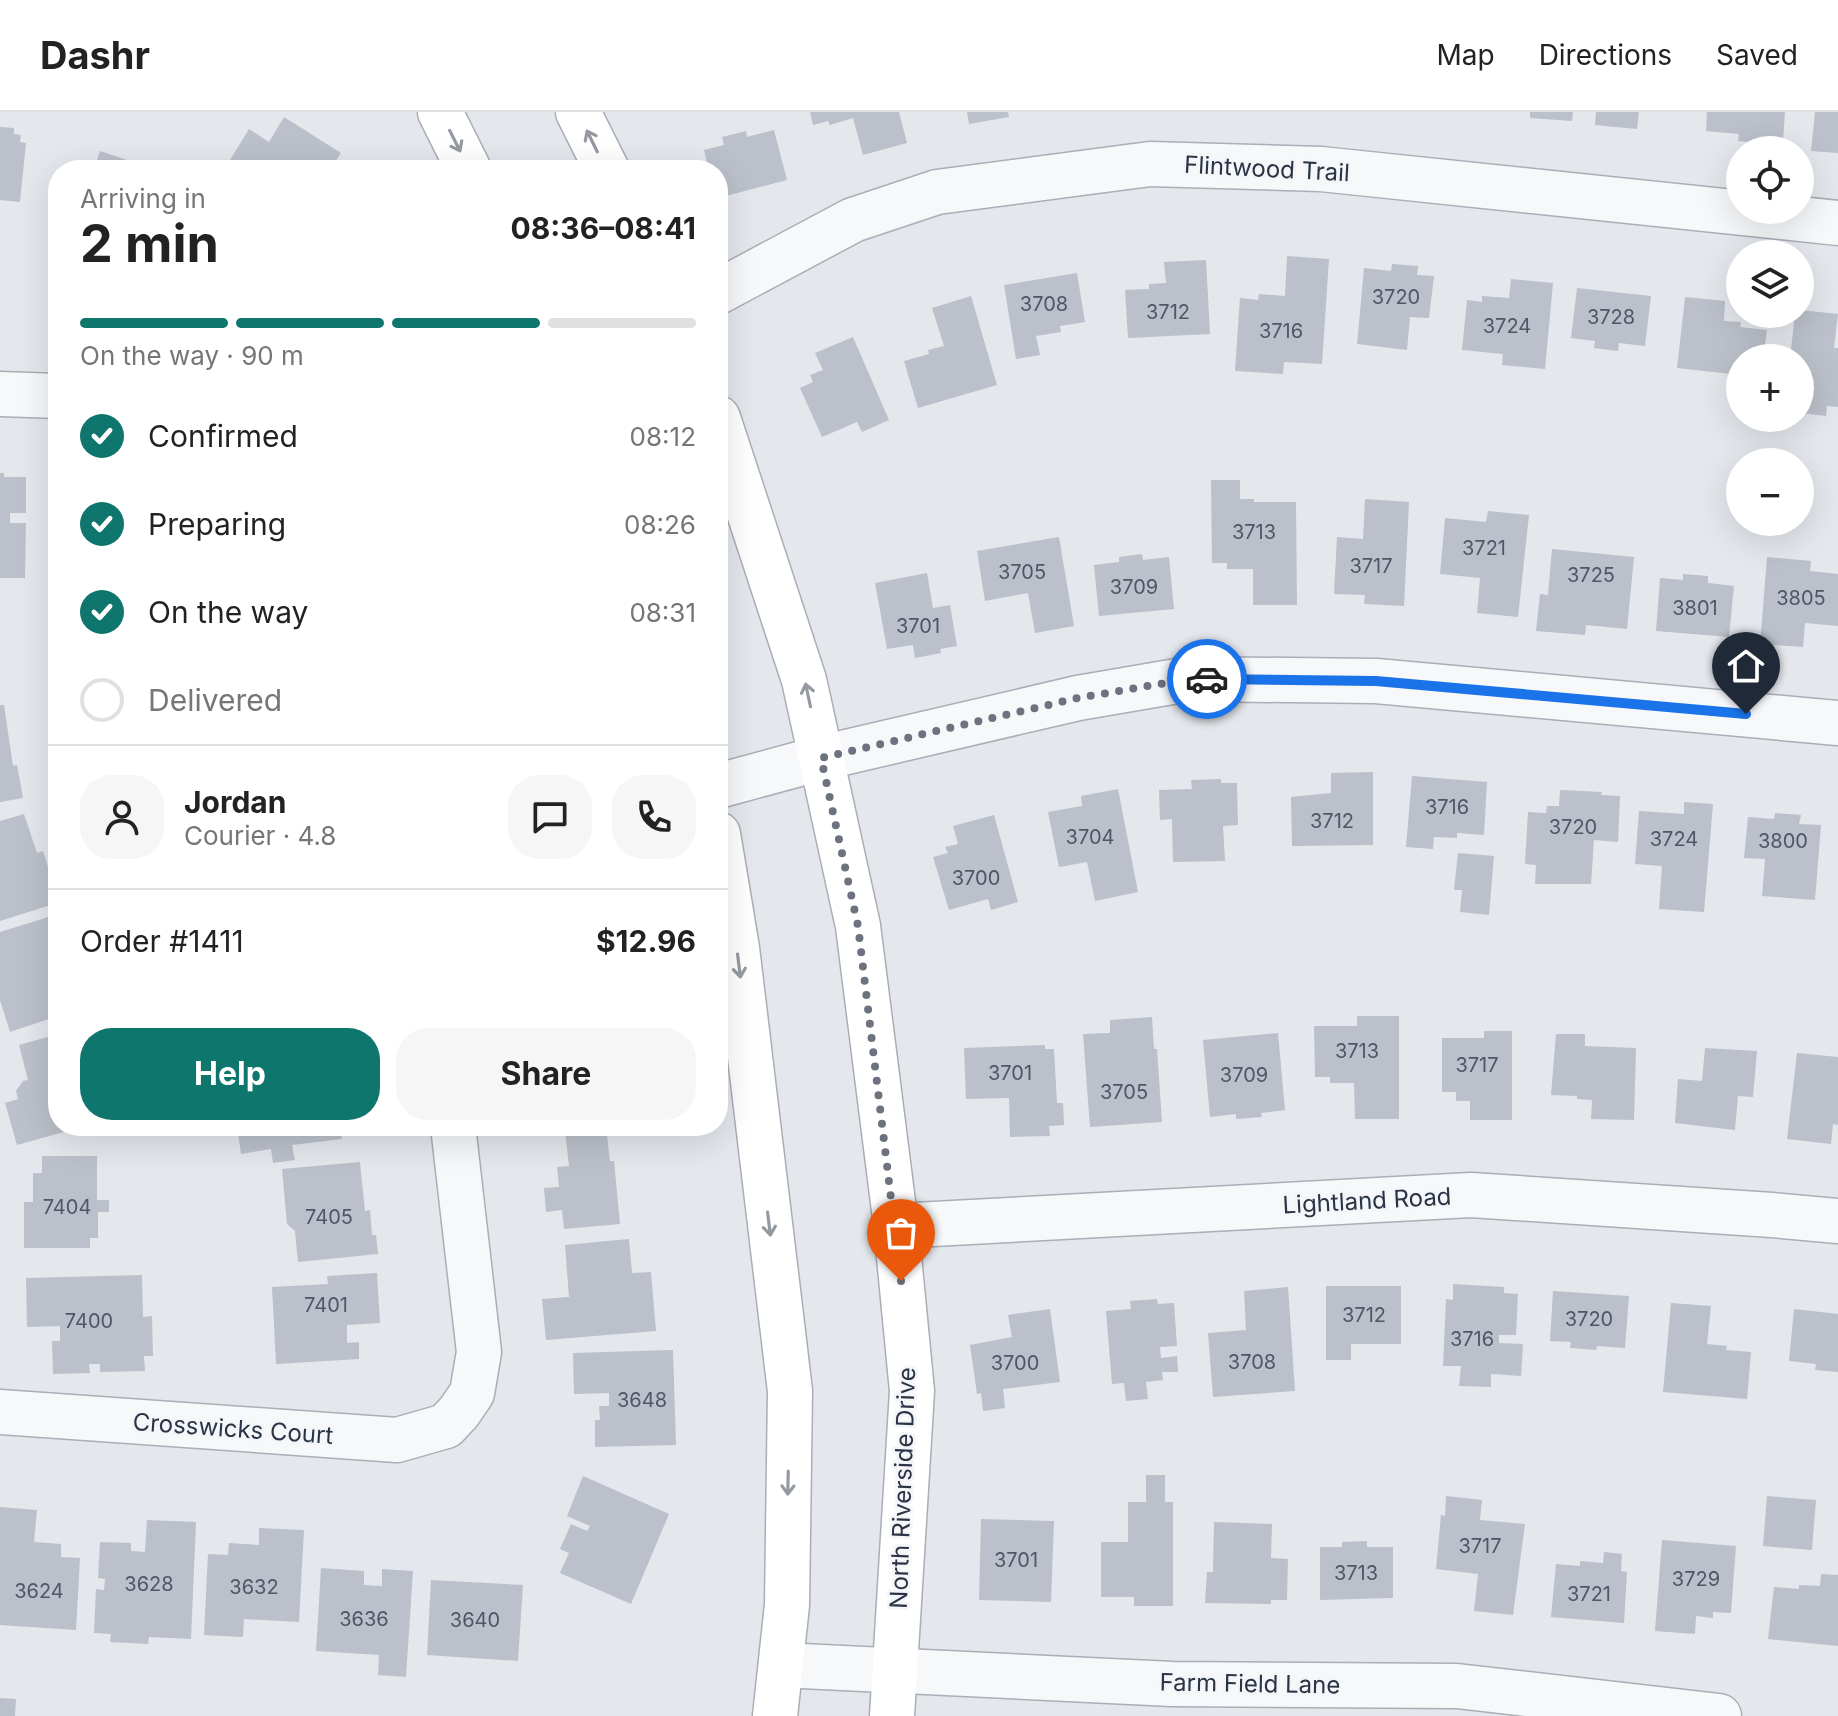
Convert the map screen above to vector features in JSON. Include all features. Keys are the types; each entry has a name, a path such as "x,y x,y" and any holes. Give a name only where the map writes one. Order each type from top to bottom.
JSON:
{"main road":[{"path":"440,112 464,160"},
{"path":"578,112 602,160"},
{"name":"North Riverside Drive","path":"728,448 804,680 858,926 896,1226 912,1391 892,1716"},
{"path":"728,894 790,1391 787,1605 775,1716"}],"street":[{"name":"Flintwood Trail","path":"728,287 853,220 937,192 1150,164 1321,169 1838,223"},
{"path":"0,394 48,396"},
{"path":"728,783 821,758 1078,698 1189,679 1376,681 1838,723"},
{"name":"Crosswicks Court","path":"0,1412 397,1440 446,1426 472,1393 479,1352 454,1136"},
{"name":"Lightland Road","path":"896,1226 1471,1195 1838,1221"},
{"name":"Farm Field Lane","path":"781,1665 896,1671 1171,1700 1457,1686 1719,1716"}],"building":[{"path":"810,112 899,112 907,143 863,155 853,118 830,125 828,121 813,125"},
{"path":"967,112 1008,112 1009,117 969,124"},
{"path":"1530,112 1573,112 1572,121 1530,118"},
{"path":"1596,112 1639,112 1637,129 1595,125"},
{"path":"1707,112 1785,112 1783,136 1739,136 1706,131"},
{"path":"1815,112 1838,112 1838,153 1814,151"},
{"path":"284,117 341,153 336,160 230,160 249,129 269,142"},
{"path":"0,127 14,128 14,134 21,135 20,142 26,143 20,202 0,200"},
{"path":"774,130 787,180 728,195 728,160 706,160 704,150 724,145 722,137 746,131 747,137"},
{"path":"100,151 127,160 97,160"},
{"path":"1287,256 1329,259 1322,364 1284,362 1283,374 1235,371 1240,298 1258,300 1259,294 1285,296"},
{"path":"1206,260 1210,334 1128,338 1125,290 1149,289 1149,284 1166,283 1164,262"},
{"path":"1392,264 1418,266 1417,275 1434,276 1429,318 1410,317 1407,350 1357,344 1364,268 1391,271"},
{"path":"1077,273 1085,322 1060,326 1061,332 1036,336 1040,355 1016,359 1004,285"},
{"path":"1511,279 1553,283 1545,369 1502,365 1503,354 1462,350 1467,300 1482,302 1482,296 1509,298"},
{"path":"1577,288 1651,296 1645,346 1619,343 1618,351 1594,348 1595,341 1571,338"},
{"path":"971,296 997,385 918,408 904,361 944,346 932,308"},
{"path":"1685,297 1725,301 1726,328 1767,330 1765,344 1726,344 1726,373 1677,368"},
{"path":"1814,311 1838,314 1834,348 1838,348 1838,407 1827,406 1826,416 1814,415 1814,344 1792,344 1793,328 1814,328"},
{"path":"853,337 889,420 862,432 857,422 822,437 800,388 813,382 810,375 823,370 815,353"},
{"path":"0,473 4,473 4,477 26,477 26,513 10,513 10,523 26,523 25,578 0,578"},
{"path":"1211,480 1240,480 1240,499 1296,502 1297,605 1253,605 1253,569 1227,569 1227,563 1212,563"},
{"path":"1365,499 1409,502 1404,606 1364,604 1365,595 1334,594 1337,537 1363,539"},
{"path":"1488,511 1529,515 1518,617 1477,613 1480,578 1440,574 1445,518 1486,522"},
{"path":"1059,537 1074,626 1035,633 1028,593 985,601 977,551"},
{"path":"1552,549 1634,557 1627,629 1586,625 1585,635 1536,631 1540,594 1548,595"},
{"path":"1142,554 1143,560 1169,557 1174,609 1099,616 1094,565 1119,562 1119,557"},
{"path":"1767,557 1811,561 1810,571 1838,574 1838,626 1805,623 1803,647 1760,644"},
{"path":"927,573 933,608 950,605 957,646 915,658 913,645 887,649 875,583"},
{"path":"1683,574 1708,576 1708,583 1734,586 1729,637 1656,631 1660,578 1683,580"},
{"path":"0,705 4,705 13,766 17,765 23,798 0,802"},
{"path":"1373,772 1373,845 1292,846 1291,797 1331,793 1331,773"},
{"path":"1412,776 1487,782 1484,835 1457,833 1457,838 1434,837 1433,849 1406,847"},
{"path":"1221,779 1221,783 1237,783 1238,825 1223,826 1225,861 1173,862 1172,819 1160,820 1159,790 1192,789 1191,780"},
{"path":"1118,789 1138,892 1095,901 1087,862 1059,867 1048,812 1082,806 1081,796"},
{"path":"1560,790 1620,796 1618,842 1594,840 1591,884 1535,884 1536,865 1525,864 1528,812 1546,813 1547,806 1559,806"},
{"path":"1684,802 1713,804 1704,912 1659,909 1662,866 1635,864 1639,811 1684,814"},
{"path":"1775,813 1801,815 1799,824 1821,825 1815,900 1762,896 1765,859 1744,858 1748,817 1774,819"},
{"path":"24,814 37,853 43,851 48,867 48,906 0,921 0,821"},
{"path":"994,815 1018,902 991,910 988,899 949,910 933,857 948,853 945,847 958,844 953,826"},
{"path":"1458,853 1494,856 1489,915 1460,912 1462,890 1454,890"},
{"path":"48,917 48,1019 10,1032 0,1000 0,932"},
{"path":"1357,1016 1399,1016 1399,1119 1355,1119 1354,1083 1330,1083 1330,1077 1315,1077 1314,1026 1357,1026"},
{"path":"1152,1017 1162,1122 1090,1127 1083,1034 1110,1033 1110,1020"},
{"path":"1484,1031 1512,1031 1512,1120 1470,1120 1470,1101 1456,1101 1456,1092 1442,1092 1442,1038 1484,1038"},
{"path":"1278,1033 1285,1110 1261,1113 1262,1117 1236,1119 1236,1114 1210,1117 1203,1040"},
{"path":"1556,1034 1585,1034 1585,1046 1636,1048 1634,1120 1591,1119 1592,1100 1551,1095"},
{"path":"48,1037 50,1136 17,1145 5,1103 18,1099 16,1091 23,1081 28,1080 19,1045"},
{"path":"1045,1045 1045,1049 1054,1049 1057,1103 1063,1103 1064,1125 1049,1126 1050,1136 1010,1137 1009,1098 966,1099 964,1048"},
{"path":"1705,1048 1757,1051 1753,1097 1738,1096 1735,1130 1675,1123 1678,1079 1702,1081"},
{"path":"1797,1053 1838,1057 1838,1125 1833,1124 1831,1144 1787,1139"},
{"path":"238,1136 342,1136 342,1139 292,1145 295,1160 273,1163 271,1149 241,1154"},
{"path":"566,1136 607,1136 610,1161 614,1161 620,1224 564,1229 562,1210 546,1212 544,1188 559,1187 557,1167 569,1166"},
{"path":"42,1156 97,1156 97,1200 109,1200 109,1212 98,1212 98,1238 90,1238 90,1248 24,1248 24,1202 33,1202 33,1173 42,1173"},
{"path":"360,1162 365,1211 370,1210 372,1235 376,1235 378,1254 298,1262 295,1231 287,1224 282,1169"},
{"path":"629,1239 632,1273 651,1272 656,1331 546,1340 542,1299 569,1297 565,1245"},
{"path":"377,1273 380,1323 347,1325 347,1343 359,1342 359,1359 276,1364 272,1287 328,1284 327,1276"},
{"path":"142,1275 143,1317 152,1316 153,1356 144,1356 145,1371 100,1372 100,1364 89,1364 90,1373 53,1374 52,1341 60,1341 60,1326 27,1327 26,1278"},
{"path":"1453,1284 1504,1287 1504,1293 1518,1294 1516,1335 1499,1335 1499,1343 1523,1344 1521,1376 1491,1374 1491,1387 1459,1386 1461,1366 1443,1366 1446,1299 1453,1300"},
{"path":"1326,1286 1401,1286 1401,1344 1351,1344 1351,1360 1326,1360"},
{"path":"1288,1287 1295,1391 1213,1397 1208,1333 1246,1330 1244,1291"},
{"path":"1553,1291 1629,1296 1625,1348 1570,1348 1571,1342 1550,1341"},
{"path":"1157,1299 1158,1304 1174,1303 1177,1346 1160,1347 1161,1358 1177,1356 1178,1372 1162,1372 1163,1380 1146,1382 1148,1399 1126,1401 1124,1383 1112,1384 1106,1311 1131,1309 1130,1301"},
{"path":"1671,1303 1711,1306 1707,1344 1727,1346 1726,1350 1751,1352 1747,1399 1663,1392"},
{"path":"1050,1309 1060,1382 1003,1389 1005,1408 983,1411 981,1393 977,1394 970,1345 1012,1337 1008,1315"},
{"path":"1794,1309 1838,1314 1838,1372 1815,1370 1816,1364 1789,1361"},
{"path":"673,1350 676,1445 595,1447 595,1420 600,1420 599,1406 609,1406 609,1393 574,1394 573,1353"},
{"path":"1146,1475 1165,1475 1165,1502 1173,1502 1173,1606 1134,1606 1134,1597 1101,1597 1101,1542 1128,1542 1128,1502 1146,1502"},
{"path":"583,1476 669,1514 631,1604 560,1573 569,1553 560,1549 571,1524 587,1531 590,1526 567,1516"},
{"path":"1446,1496 1482,1500 1480,1520 1525,1524 1513,1615 1474,1611 1478,1574 1436,1569"},
{"path":"1767,1496 1816,1500 1812,1550 1763,1546"},
{"path":"0,1507 37,1510 34,1542 61,1544 61,1557 80,1558 76,1630 0,1625"},
{"path":"981,1519 1054,1521 1051,1602 979,1600"},
{"path":"147,1520 196,1522 191,1639 149,1637 148,1644 110,1642 111,1634 94,1633 96,1589 104,1590 105,1579 98,1578 100,1542 131,1543 131,1551 145,1552"},
{"path":"1214,1522 1272,1524 1271,1558 1288,1559 1287,1600 1271,1600 1271,1604 1205,1603 1207,1572 1213,1572"},
{"path":"259,1528 304,1530 299,1622 244,1619 243,1637 204,1635 208,1554 228,1555 229,1543 259,1545"},
{"path":"1662,1540 1736,1546 1731,1613 1713,1612 1713,1618 1696,1616 1695,1634 1655,1631"},
{"path":"1367,1541 1367,1547 1393,1547 1393,1598 1320,1600 1320,1547 1342,1547 1342,1542"},
{"path":"1604,1552 1622,1554 1621,1571 1627,1572 1624,1623 1551,1617 1556,1564 1580,1566 1580,1561 1603,1563"},
{"path":"321,1568 364,1571 364,1585 382,1586 382,1569 413,1571 406,1677 378,1675 379,1655 316,1651"},
{"path":"1821,1574 1838,1575 1838,1646 1768,1639 1774,1587 1799,1589 1799,1585 1820,1586"},
{"path":"431,1580 523,1585 518,1661 427,1655"},
{"path":"0,1698 16,1699 15,1716 0,1716"}],"way so far":[{"path":"901,1281 858,926 821,758 1078,698 1189,679 1207,679"}],"route":[{"path":"1207,679 1376,681 1746,714"}]}
